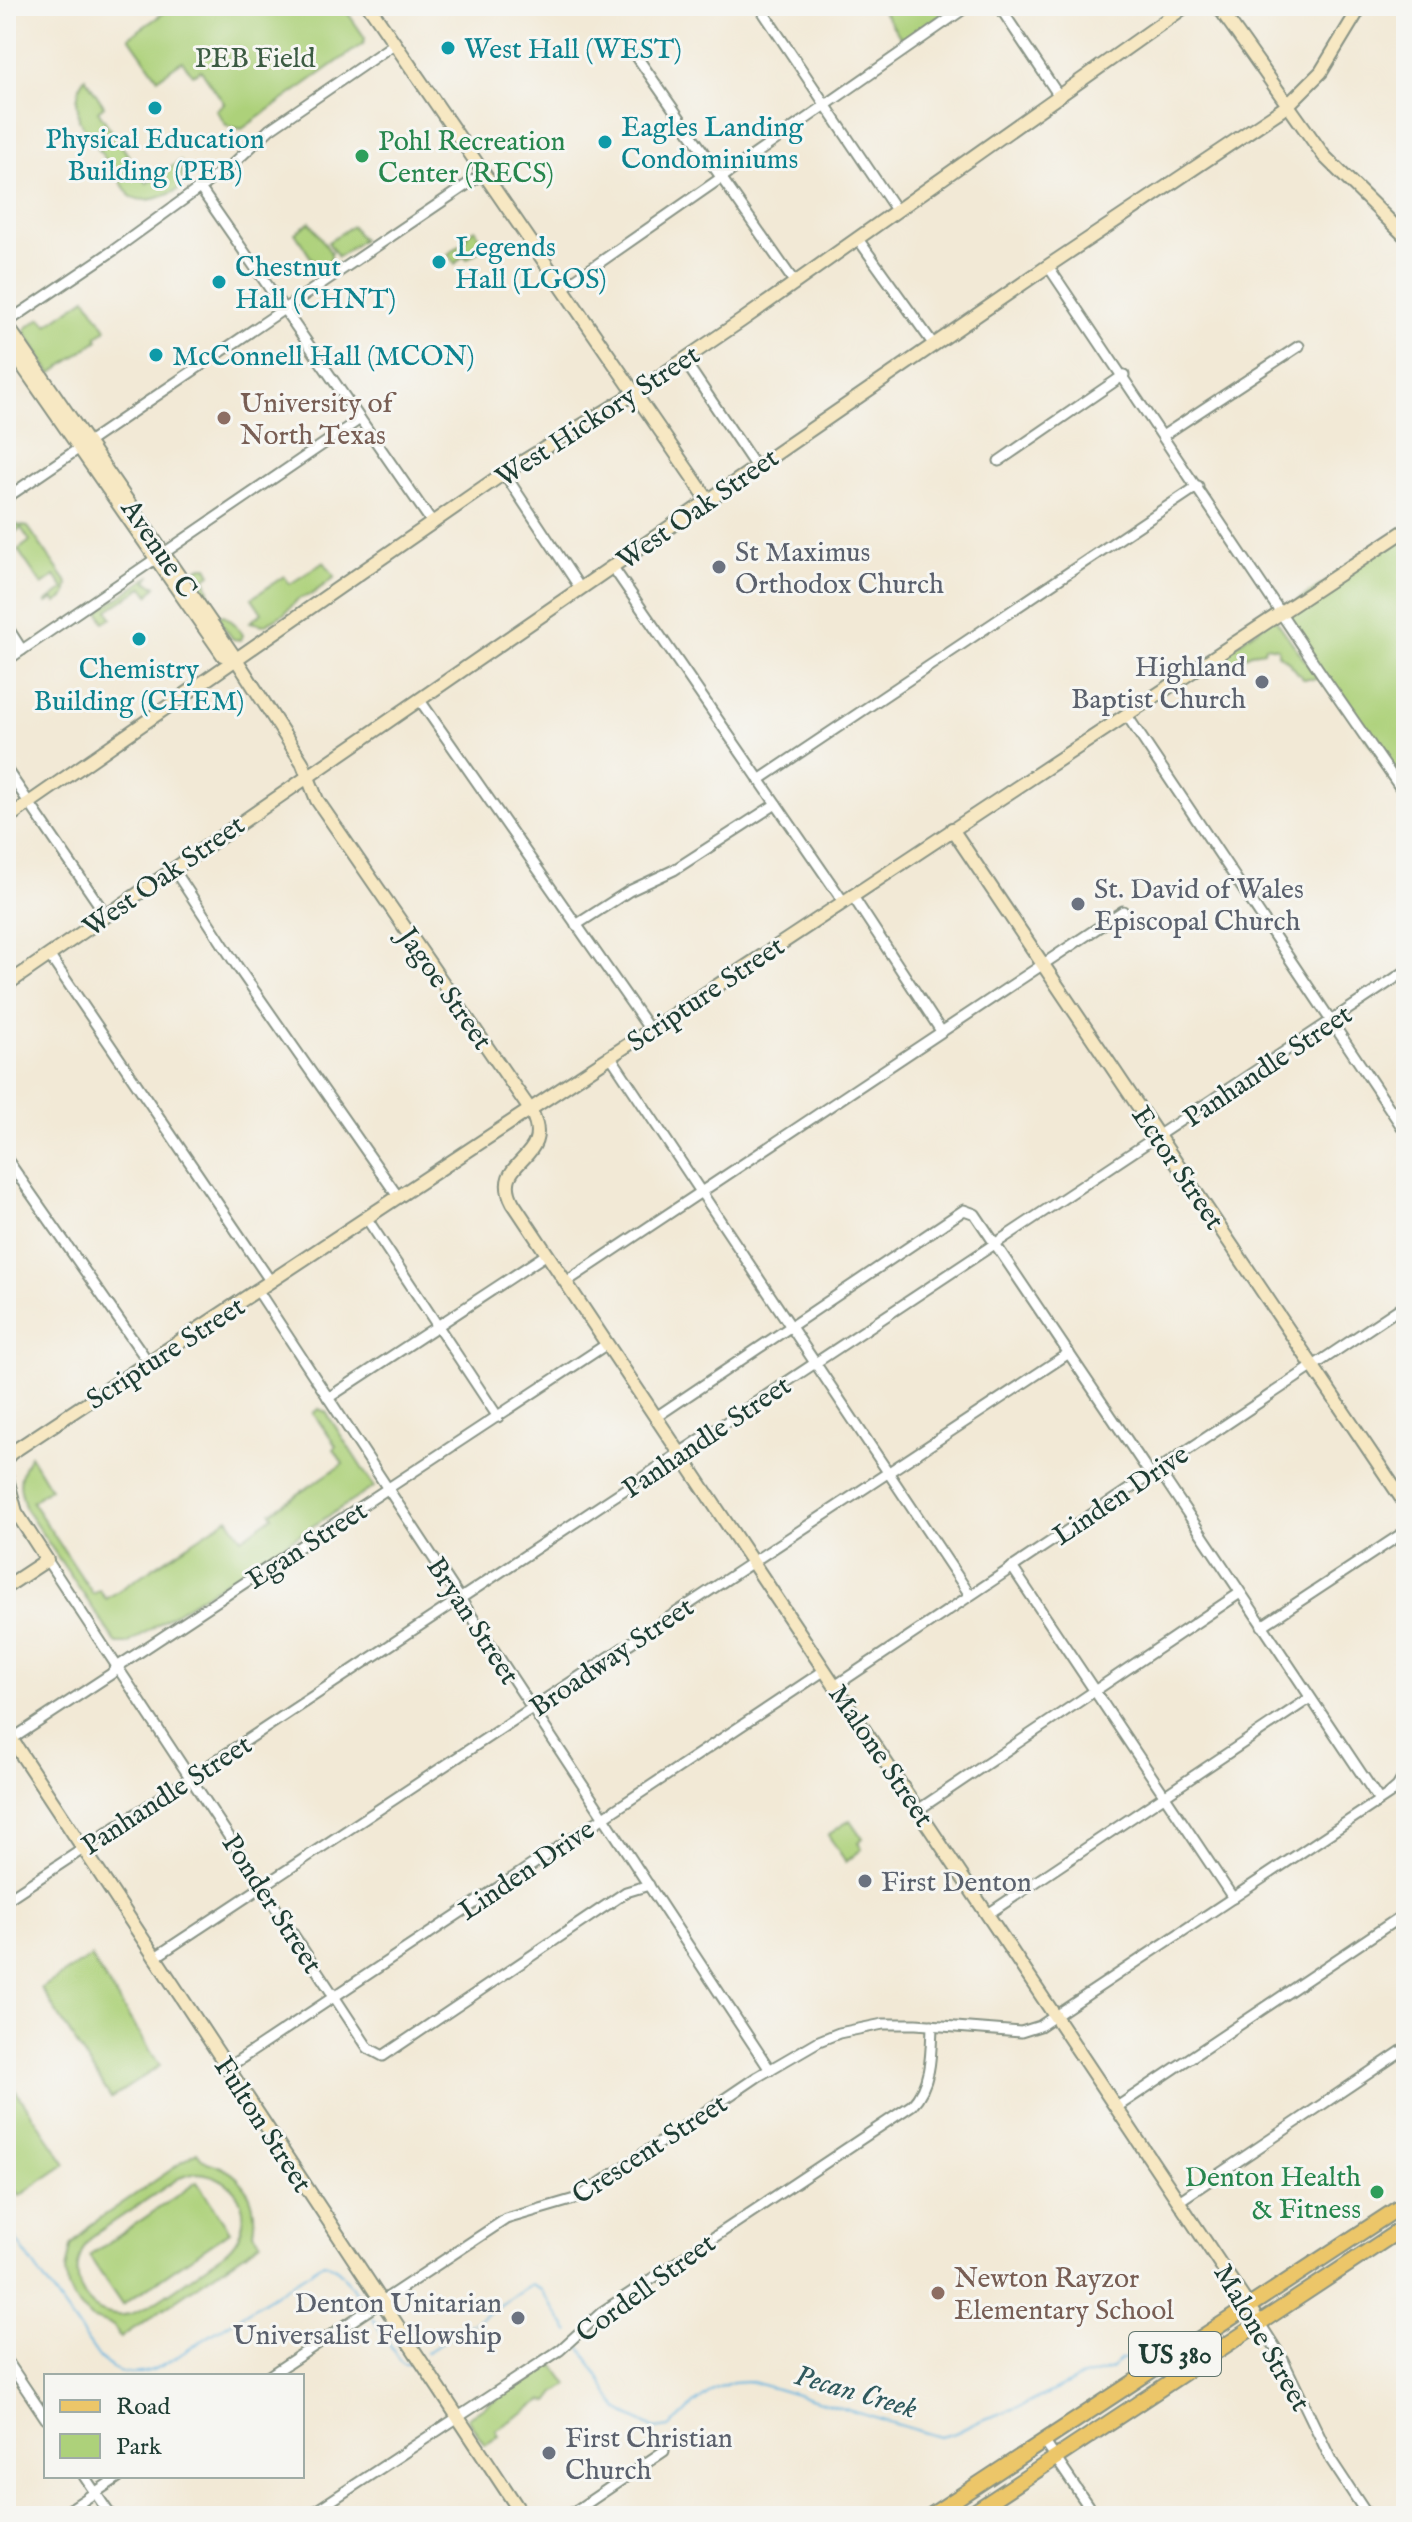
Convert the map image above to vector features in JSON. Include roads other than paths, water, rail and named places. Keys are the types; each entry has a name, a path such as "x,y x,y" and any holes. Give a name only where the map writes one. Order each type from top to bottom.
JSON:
{"main road":[{"name":"US 380","path":"930,2516 1406,2203"},
{"name":"US 380","path":"968,2516 1406,2226"}],"street":[{"path":"369,6 708,500"},
{"path":"759,6 896,210"},
{"path":"563,288 968,6"},
{"path":"999,6 1059,96"},
{"name":"West Hickory Street","path":"6,819 504,473 684,360 1186,6"},
{"path":"1218,6 1332,165 1406,237"},
{"name":"West Oak Street","path":"6,985 1048,266 1287,106 1321,72 1361,6"},
{"path":"83,445 6,324 234,163 270,129 394,44"},
{"path":"637,57 795,283"},
{"path":"6,498 484,173"},
{"path":"200,188 433,524"},
{"path":"858,239 934,345"},
{"path":"1048,266 1406,796"},
{"path":"6,342 83,445"},
{"path":"1164,435 1299,346"},
{"path":"684,360 756,467"},
{"path":"999,461 1124,375"},
{"path":"6,661 360,419"},
{"name":"Jagoe Street","path":"83,445 233,661 297,766 307,775 317,800 531,1111"},
{"path":"504,473 580,588"},
{"path":"759,780 1198,486"},
{"name":"Scripture Street","path":"6,1459 847,898 1406,530"},
{"path":"612,566 759,780 941,1031"},
{"path":"6,625 22,650"},
{"path":"419,699 650,1030"},
{"path":"1126,714 1406,1133"},
{"path":"6,769 106,915"},
{"path":"576,925 629,891 674,870 776,804"},
{"name":"Ector Street","path":"952,829 1406,1505"},
{"path":"173,868 264,1006 399,1198"},
{"path":"566,1282 1123,911"},
{"path":"49,955 271,1282"},
{"name":"Panhandle Street","path":"6,1900 1406,971"},
{"path":"611,1057 970,1595"},
{"name":"Malone Street","path":"531,1111 538,1136 531,1152 510,1173 507,1188 513,1203 1259,2322 1282,2358 1331,2460 1368,2516"},
{"path":"6,1158 149,1363"},
{"path":"656,1417 964,1210 975,1214 1069,1353 1240,1593 1379,1800"},
{"path":"367,1219 498,1417"},
{"path":"328,1398 547,1254"},
{"name":"Bryan Street","path":"258,1291 770,2070"},
{"name":"Linden Drive","path":"835,1686 1406,1304"},
{"name":"Egan Street","path":"8,1738 111,1674 117,1667 607,1344"},
{"name":"Broadway Street","path":"154,1958 1069,1353"},
{"name":"Ponder Street","path":"6,1475 16,1512 368,2048 383,2056 626,1892 649,1885"},
{"path":"1262,1626 1406,1531"},
{"path":"6,1587 47,1560"},
{"path":"1012,1567 1233,1898"},
{"path":"918,1810 1240,1593"},
{"name":"Linden Drive","path":"227,2068 825,1670"},
{"path":"988,1914 1310,1698"},
{"name":"Fulton Street","path":"8,1738 523,2516"},
{"path":"1056,2017 1379,1800 1397,1787 1406,1772"},
{"path":"1117,2107 1406,1913"},
{"name":"Crescent Street","path":"272,2374 506,2219 578,2198 770,2070 819,2041 839,2033 883,2024 1021,2032 1032,2030 1056,2017"},
{"name":"Cordell Street","path":"308,2516 560,2350 602,2312 912,2105 919,2098 927,2077 932,2025"},
{"path":"1179,2201 1406,2048"},
{"path":"6,2359 44,2416"},
{"path":"1044,2441 1095,2516"},
{"path":"568,2516 664,2451"},
{"path":"85,2478 111,2516"},
{"path":"60,2516 117,2478"},
{"path":"1399,2516 1406,2511"}],"waterway":[{"name":"Pecan Creek","path":"6,2226 99,2357 122,2372 146,2372 164,2365 324,2263 341,2273 363,2304"},
{"name":"Pecan Creek","path":"426,2353 531,2285 541,2290 569,2331"},
{"name":"Pecan Creek","path":"373,2319 399,2360 410,2364"},
{"name":"Pecan Creek","path":"578,2343 618,2409 655,2429 669,2427 714,2389 733,2382 749,2381 940,2437 1022,2406 1077,2379 1111,2369 1121,2359 1153,2350 1163,2351"}],"place":[{"name":"West Hall (WEST)","path":"448,48"},
{"name":"Physical Education Building (PEB)","path":"155,108"},
{"name":"Eagles Landing Condominiums","path":"605,142"},
{"name":"Pohl Recreation Center (RECS)","path":"362,156"},
{"name":"Legends Hall (LGOS)","path":"439,262"},
{"name":"Chestnut Hall (CHNT)","path":"219,282"},
{"name":"McConnell Hall (MCON)","path":"156,355"},
{"name":"University of North Texas","path":"224,418"},
{"name":"St Maximus Orthodox Church","path":"719,567"},
{"name":"Chemistry Building (CHEM)","path":"139,639"},
{"name":"Highland Baptist Church","path":"1262,682"},
{"name":"St. David of Wales Episcopal Church","path":"1078,904"},
{"name":"First Denton","path":"865,1881"},
{"name":"Denton Health & Fitness","path":"1377,2192"},
{"name":"Newton Rayzor Elementary School","path":"938,2293"},
{"name":"Denton Unitarian Universalist Fellowship","path":"518,2318"},
{"name":"First Christian Church","path":"549,2453"}],"park label":[{"name":"PEB Field","path":"255,57"}]}
